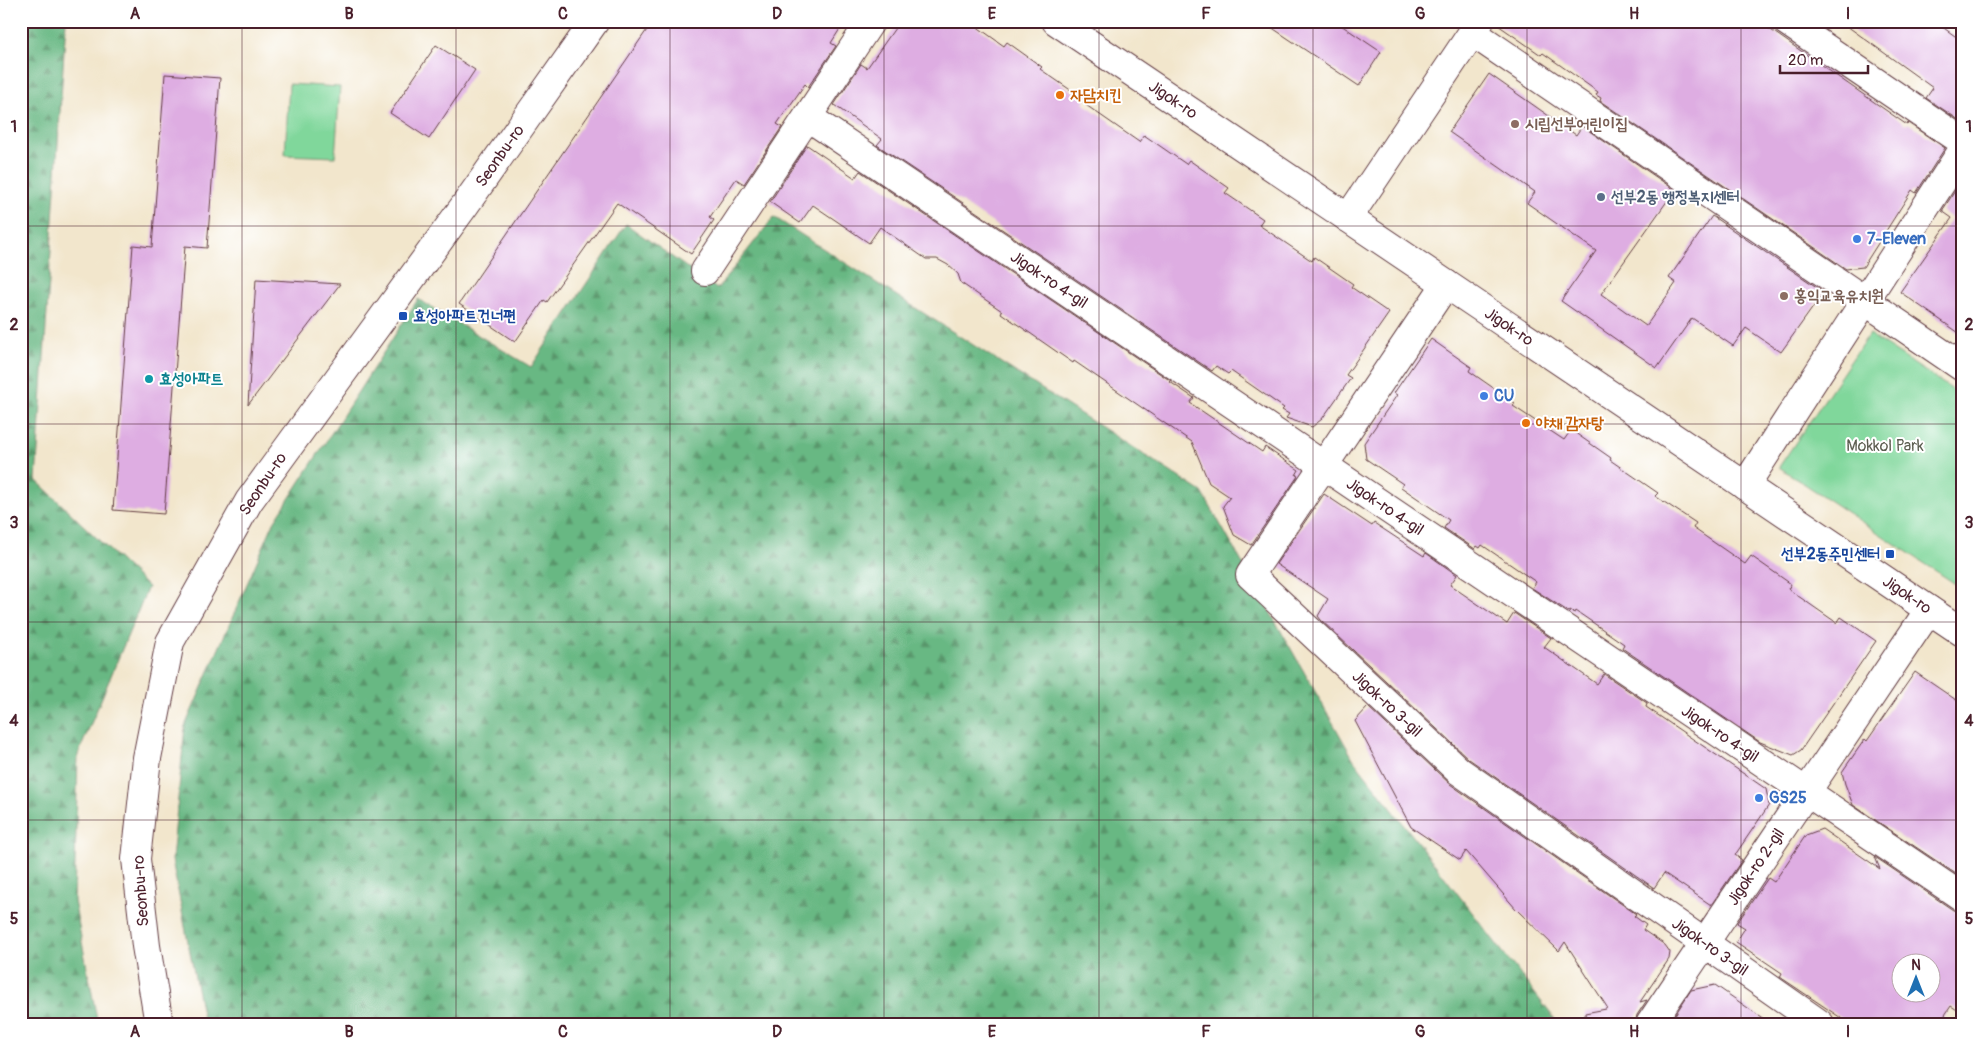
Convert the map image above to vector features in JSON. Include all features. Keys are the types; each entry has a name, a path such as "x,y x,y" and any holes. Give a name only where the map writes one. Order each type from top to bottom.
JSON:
{"street":[{"name":"Seonbu-ro","path":"159,1024 146,946 136,858 147,758 170,642 249,501 459,213 595,21"},
{"path":"705,271 871,21"},
{"name":"Jigok-ro","path":"1056,21 1962,632"},
{"path":"1786,21 1962,140"},
{"path":"1348,218 1476,27 1865,301 1962,367"},
{"name":"Jigok-ro 4-gil","path":"808,117 1962,897"},
{"path":"1745,486 1962,151"},
{"name":"Jigok-ro 3-gil","path":"1446,284 1250,575 1459,771 1820,1024"},
{"name":"Jigok-ro 2-gil","path":"1650,1024 1928,610"}],"green space":[{"path":"21,21 66,21 36,480 148,587 78,755 74,901 98,1024 21,1024"},
{"path":"289,84 340,87 335,157 285,155"},
{"path":"774,217 1202,492 1354,760 1557,1022 1555,1024 204,1024 172,860 185,726 274,522 418,299 531,367 626,224 717,289"},
{"name":"Mokkol Park","path":"1869,334 1962,396 1962,584 1960,587 1779,467"}],"building":[{"path":"653,21 845,21 831,43 836,46 808,87 805,84 777,124 782,127 744,184 736,179 710,217 714,220 691,254 617,203 547,302 544,300 515,342 459,304"},
{"path":"900,21 969,21 1004,46 1007,42 1042,67 1040,69 1085,100 1083,103 1139,142 1144,135 1186,164 1189,160 1229,188 1225,193 1263,219 1259,225 1312,261 1314,257 1353,284 1351,287 1389,313 1346,375 1351,378 1322,419 1312,427 1286,418 1289,414 1282,410 1284,408 1231,371 1228,374 1216,366 1212,371 877,145 882,139 834,105 861,64 867,68"},
{"path":"1262,21 1335,21 1381,52 1359,86"},
{"path":"1496,21 1758,21 1907,125 1908,123 1945,148 1916,193 1912,190 1863,267 1846,269 1600,101 1601,98 1596,95 1598,92 1543,53 1541,55 1495,23"},
{"path":"1840,21 1934,21 1962,41 1962,122 1926,98 1933,88"},
{"path":"436,45 475,70 429,139 390,113"},
{"name":"효성아파트","path":"165,74 220,78 207,248 185,246 164,514 113,510 133,245 152,247"},
{"path":"1489,74 1576,135 1582,126 1675,190 1601,294 1646,326 1676,283 1669,278 1712,216 1824,292 1781,352 1746,328 1733,346 1692,318 1657,368 1561,301 1596,251 1527,203 1535,192 1449,132"},
{"path":"807,145 855,178 860,171 1171,381 1194,398 1190,403 1262,452 1265,447 1299,470 1296,475 1298,476 1251,545 1234,535 1223,506 1230,497 1209,483 1192,442 1001,313 1002,311 961,283 958,274 948,265 937,259 926,259 880,227 869,243 813,205 800,223 770,202"},
{"path":"1962,180 1962,335 1900,292 1952,218 1942,211"},
{"path":"256,279 340,284 248,405"},
{"path":"1431,339 1471,367 1469,371 1515,403 1513,406 1564,440 1571,430 1611,458 1610,460 1658,493 1655,496 1696,523 1693,528 1745,564 1751,556 1791,584 1788,589 1837,623 1841,617 1876,641 1801,750 1793,755 1760,742 1622,648 1624,644 1576,611 1575,613 1570,610 1569,612 1532,588 1536,582 1482,545 1480,548 1477,546 1475,549 1444,528 1449,520 1401,487 1403,484 1366,459 1364,443 1397,395 1394,393"},
{"path":"1324,494 1372,526 1374,523 1424,556 1426,553 1457,575 1450,585 1507,624 1514,613 1551,638 1544,647 1597,684 1604,674 1647,703 1646,707 1766,789 1769,805 1735,855 1742,860 1711,905 1664,873 1654,888 1469,759 1321,620 1318,616 1328,599 1276,564"},
{"path":"1915,672 1962,704 1962,878 1853,805 1842,772 1865,739 1867,741"},
{"path":"1368,707 1450,784 1636,914 1634,916 1646,925 1643,930 1665,945 1670,952 1669,959 1640,1002 1647,1000 1637,1015 1635,1024 1586,1024 1585,1013 1606,1009 1607,1007 1565,942 1559,951 1516,909 1466,851 1460,860 1411,827 1355,721"},
{"path":"1822,829 1880,869 1875,857 1953,910 1962,912 1962,1013 1951,1006 1939,1024 1850,1024 1780,977 1782,973 1736,942 1745,928 1737,923 1768,878 1774,882 1806,835"},
{"path":"1715,985 1771,1024 1669,1024 1691,990"}],"place":[{"name":"자담치킨","path":"1060,95"},
{"name":"시립선부어린이집","path":"1515,124"},
{"name":"선부2동 행정복지센터","path":"1601,197"},
{"name":"7-Eleven","path":"1857,239"},
{"name":"홍익교육유치원","path":"1784,296"},
{"name":"효성아파트건너편","path":"403,316"},
{"name":"효성아파트","path":"149,379"},
{"name":"CU","path":"1484,396"},
{"name":"야채 감자탕","path":"1526,423"},
{"name":"선부2동주민센터","path":"1890,554"},
{"name":"GS25","path":"1759,798"}]}
